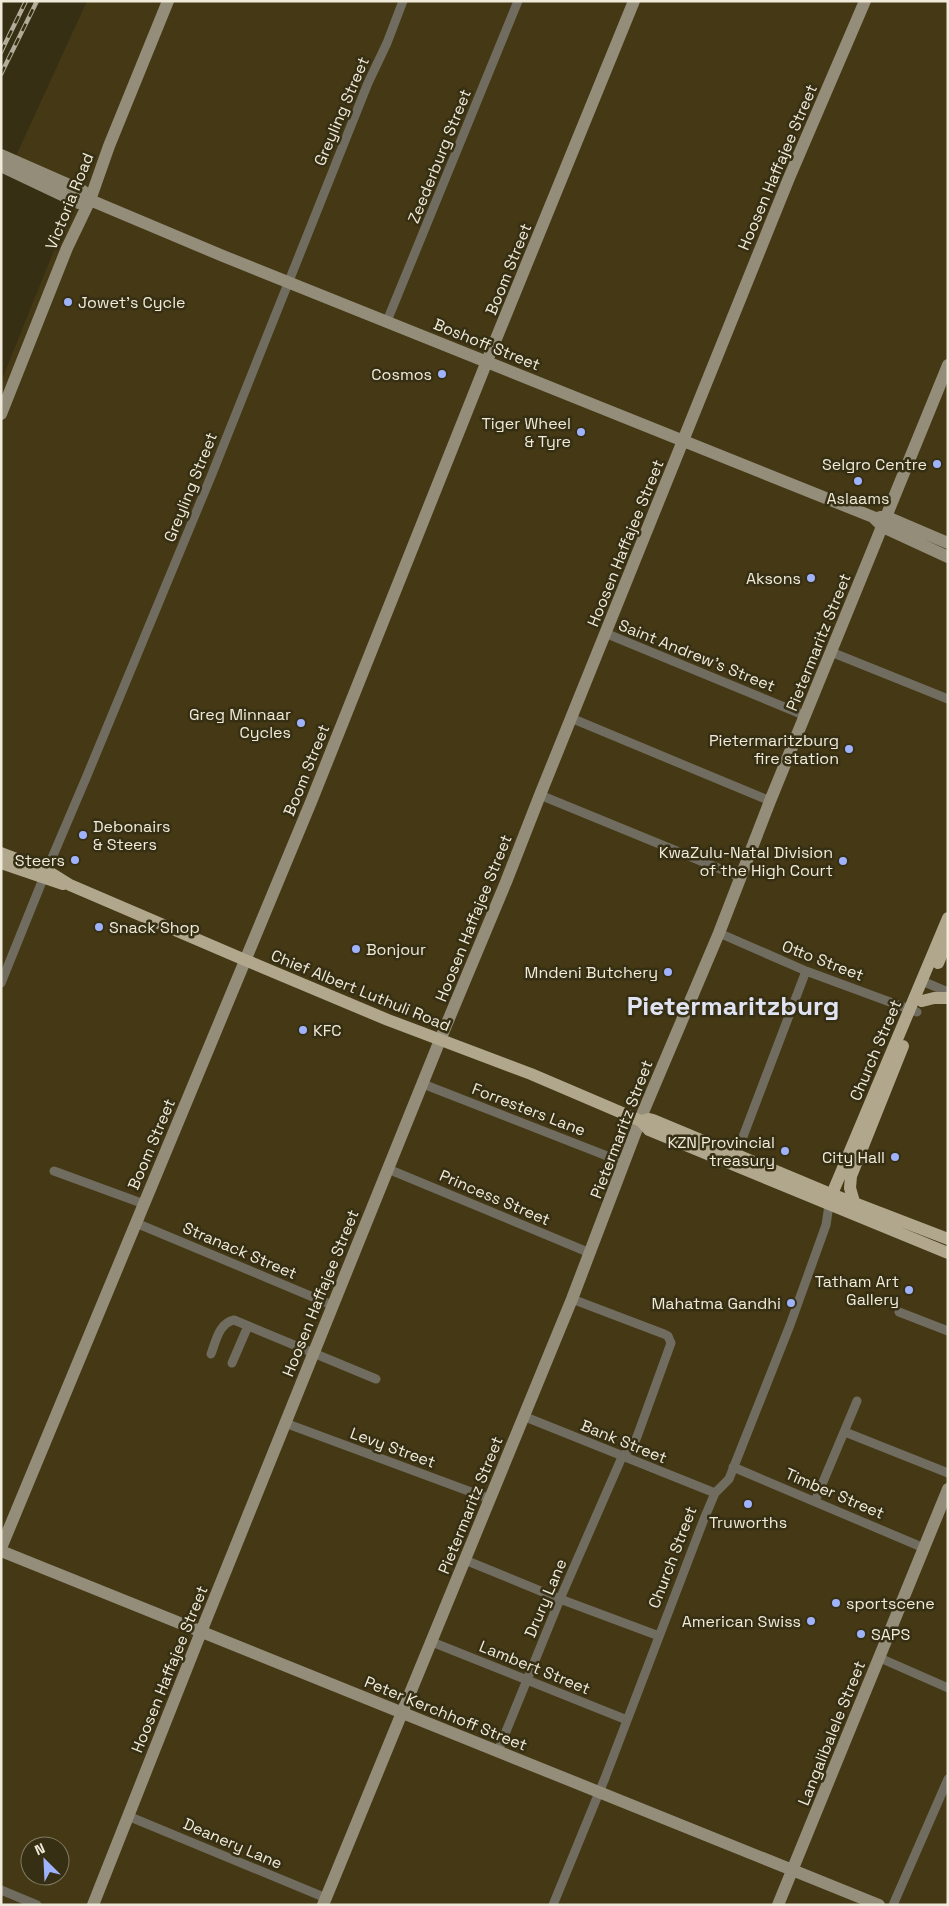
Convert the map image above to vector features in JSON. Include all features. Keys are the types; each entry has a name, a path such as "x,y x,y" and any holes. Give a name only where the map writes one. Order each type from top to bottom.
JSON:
{"main road":[{"name":"Chief Albert Luthuli Road","path":"1,853 44,874 245,960 440,1040 531,1074 641,1121 649,1130 834,1203 948,1253"},
{"name":"Chief Albert Luthuli Road","path":"1,863 44,874"},
{"name":"Church Street","path":"854,1202 850,1188 851,1176 926,982 948,918"},
{"name":"Church Street","path":"926,982 948,940"},
{"path":"916,1007 934,998 948,998"},
{"name":"Church Street","path":"834,1203 916,1007"},
{"name":"Chief Albert Luthuli Road","path":"641,1121 653,1120 736,1155 834,1203 854,1202 948,1239"}],"street":[{"name":"Victoria Road","path":"1,414 67,248 84,198 109,146 168,1"},
{"name":"Greyling Street","path":"1,983 44,874 209,482 288,280 368,83 404,1"},
{"name":"Zeederburg Street","path":"387,321 518,1"},
{"name":"Boom Street","path":"1,1549 323,771 634,1"},
{"name":"Hoosen Haffajee Street","path":"93,1905 332,1305 506,882 793,169 865,1"},
{"path":"1,155 24,172"},
{"path":"1,166 24,172"},
{"name":"Boshoff Street","path":"24,172 223,256 288,280 684,440 821,498 948,544"},
{"name":"Pietermaritz Street","path":"324,1901 572,1299 641,1121 719,933 770,801 948,365"},
{"name":"Boshoff Street","path":"885,522 948,558"},
{"name":"Saint Andrew's Street","path":"605,633 806,716"},
{"path":"832,652 943,697"},
{"path":"571,718 770,801"},
{"path":"540,795 740,877"},
{"name":"Otto Street","path":"719,933 806,971 916,1007"},
{"path":"736,1155 806,971"},
{"path":"926,982 948,992"},
{"name":"Forresters Lane","path":"423,1084 625,1163"},
{"name":"Princess Street","path":"388,1169 590,1253"},
{"path":"54,1170 144,1204"},
{"name":"Church Street","path":"553,1905 600,1792 715,1493 729,1479 790,1325 834,1203"},
{"name":"Stranack Street","path":"136,1223 332,1305"},
{"name":"Drury Lane","path":"498,1751 560,1599 622,1457 634,1444 670,1347 670,1340 664,1334 572,1299"},
{"path":"899,1312 948,1331"},
{"path":"211,1354 223,1326 228,1321 234,1320 376,1379"},
{"path":"232,1363 248,1326"},
{"path":"815,1501 857,1401"},
{"name":"Bank Street","path":"523,1416 715,1493"},
{"name":"Levy Street","path":"285,1423 490,1499"},
{"path":"845,1432 948,1473"},
{"name":"Timber Street","path":"733,1467 924,1548"},
{"name":"Langalibalele Street","path":"778,1905 948,1489"},
{"name":"Peter Kerchhoff Street","path":"1,1549 201,1632 879,1905"},
{"path":"465,1560 560,1599 659,1636"},
{"name":"Lambert Street","path":"432,1642 627,1720"},
{"path":"880,1658 948,1688"},
{"path":"893,1905 948,1779"},
{"name":"Deanery Lane","path":"128,1816 324,1901"},
{"path":"1,1890 37,1905"}],"shaded area":[{"path":"87,1 948,1 948,1905 1,1905 1,382 81,183 15,158"}],"railway":[{"path":"1,52 26,1"},
{"path":"1,74 37,1"}],"place":[{"name":"Jowet's Cycle","path":"68,302"},
{"name":"Cosmos","path":"442,374"},
{"name":"Tiger Wheel & Tyre","path":"581,432"},
{"name":"Selgro Centre","path":"937,464"},
{"name":"Aslaams","path":"858,481"},
{"name":"Aksons","path":"811,578"},
{"name":"Greg Minnaar Cycles","path":"301,723"},
{"name":"Pietermaritzburg fire station","path":"849,749"},
{"name":"Debonairs & Steers","path":"83,835"},
{"name":"Steers","path":"75,860"},
{"name":"KwaZulu-Natal Division of the High Court","path":"843,861"},
{"name":"Snack Shop","path":"99,927"},
{"name":"Bonjour","path":"356,949"},
{"name":"Mndeni Butchery","path":"668,972"},
{"name":"KFC","path":"303,1030"},
{"name":"KZN Provincial treasury","path":"785,1151"},
{"name":"City Hall","path":"895,1157"},
{"name":"Tatham Art Gallery","path":"909,1290"},
{"name":"Mahatma Gandhi","path":"791,1303"},
{"name":"Truworths","path":"748,1504"},
{"name":"sportscene","path":"836,1603"},
{"name":"American Swiss","path":"811,1621"},
{"name":"SAPS","path":"861,1634"}],"district":[{"name":"Pietermaritzburg","path":"733,1006"}]}
